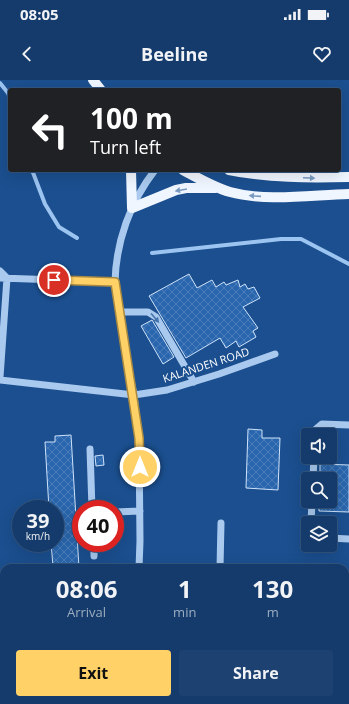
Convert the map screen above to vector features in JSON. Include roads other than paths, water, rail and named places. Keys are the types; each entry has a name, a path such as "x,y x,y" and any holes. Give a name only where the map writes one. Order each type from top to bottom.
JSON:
{"main road":[{"path":"93,80 99,88"},
{"path":"131,172 132,208 176,190 186,188 220,188"},
{"path":"187,172 205,182 230,192 253,196 276,197 349,194"},
{"path":"238,172 282,177 349,177"}],"street":[{"path":"139,564 139,438 134,395 115,282 119,244 132,208 145,183 153,172"},
{"path":"0,271 4,278 0,378"},
{"path":"4,278 115,282"},
{"path":"119,312 148,312 156,317 194,382"},
{"name":"KALANDEN ROAD","path":"0,378 134,395 167,390 219,374 275,354"},
{"path":"317,428 322,424 349,425"},
{"path":"90,449 92,500"},
{"path":"124,512 140,511"},
{"path":"220,564 221,523"},
{"path":"337,538 349,539"}],"waterway":[{"path":"0,83 8,93"},
{"path":"33,172 45,204 59,227 77,238"},
{"path":"152,253 281,239 301,239 349,264"}]}
